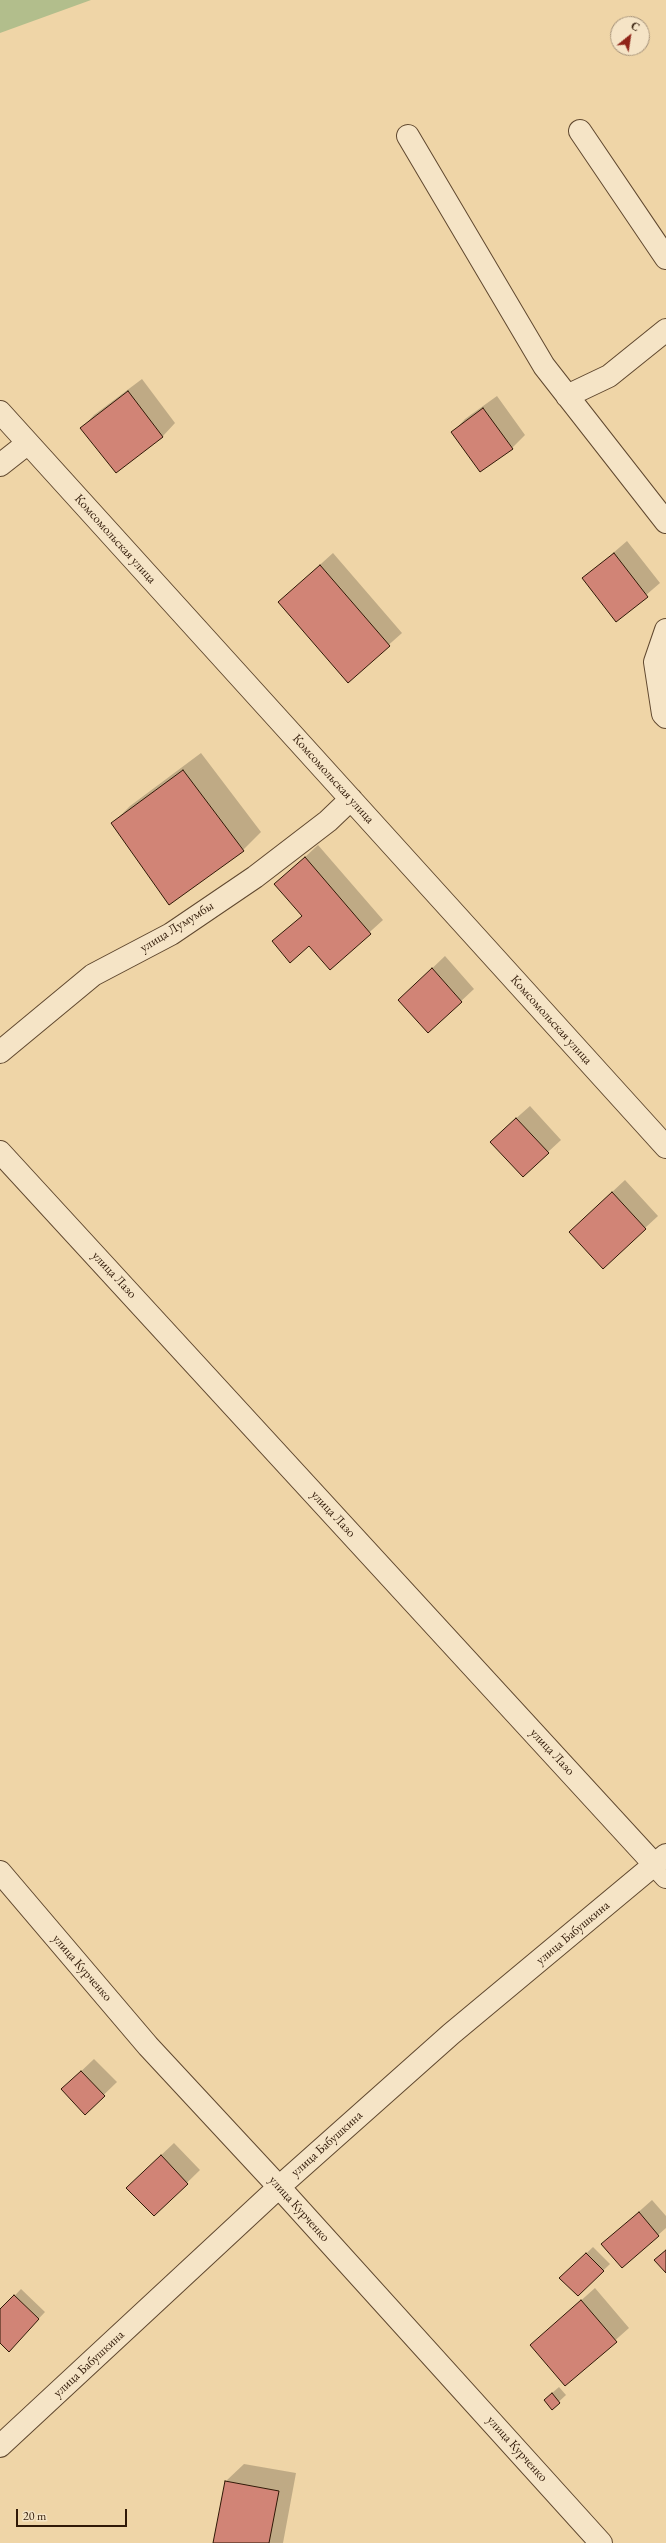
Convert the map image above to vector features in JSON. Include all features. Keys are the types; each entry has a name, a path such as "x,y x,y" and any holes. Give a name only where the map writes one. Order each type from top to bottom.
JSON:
{"street":[{"path":"580,131 666,258"},
{"path":"408,136 544,366 666,522"},
{"path":"567,396 608,376 666,330"},
{"name":"Комсомольская улица","path":"0,412 666,1147"},
{"path":"0,465 28,443"},
{"path":"641,490 666,506"},
{"path":"666,630 655,662 663,714 666,717"},
{"name":"улица Лумумбы","path":"0,1052 93,975 171,934 255,877 328,821 351,799"},
{"name":"улица Лазо","path":"0,1152 662,1865"},
{"name":"улица Бабушкина","path":"4,2436 450,2034 662,1865"},
{"name":"улица Курченко","path":"0,1872 148,2046 280,2187 601,2543"}],"green space":[{"path":"0,0 91,0 0,33"}],"building":[{"path":"128,391 163,437 116,473 80,428"},
{"path":"483,408 513,449 480,472 451,432"},
{"path":"614,553 648,597 616,622 582,578"},
{"path":"320,565 390,646 348,683 278,602"},
{"path":"183,770 244,851 169,905 111,823"},
{"path":"305,857 371,934 330,970 309,946 290,963 272,941 302,916 274,884"},
{"path":"432,968 462,1002 428,1033 398,1000"},
{"path":"516,1118 549,1153 523,1177 490,1142"},
{"path":"612,1192 646,1229 603,1269 569,1232"},
{"path":"81,2071 105,2096 85,2115 61,2089"},
{"path":"161,2155 188,2184 154,2216 126,2188"},
{"path":"639,2212 659,2236 622,2268 601,2244"},
{"path":"666,2250 666,2273 654,2260"},
{"path":"586,2253 604,2271 578,2296 559,2278"},
{"path":"14,2295 39,2319 9,2352 0,2343 0,2309"},
{"path":"581,2300 617,2342 565,2386 530,2345"},
{"path":"552,2393 560,2403 552,2410 544,2400"},
{"path":"225,2481 279,2491 269,2543 213,2543"}]}
